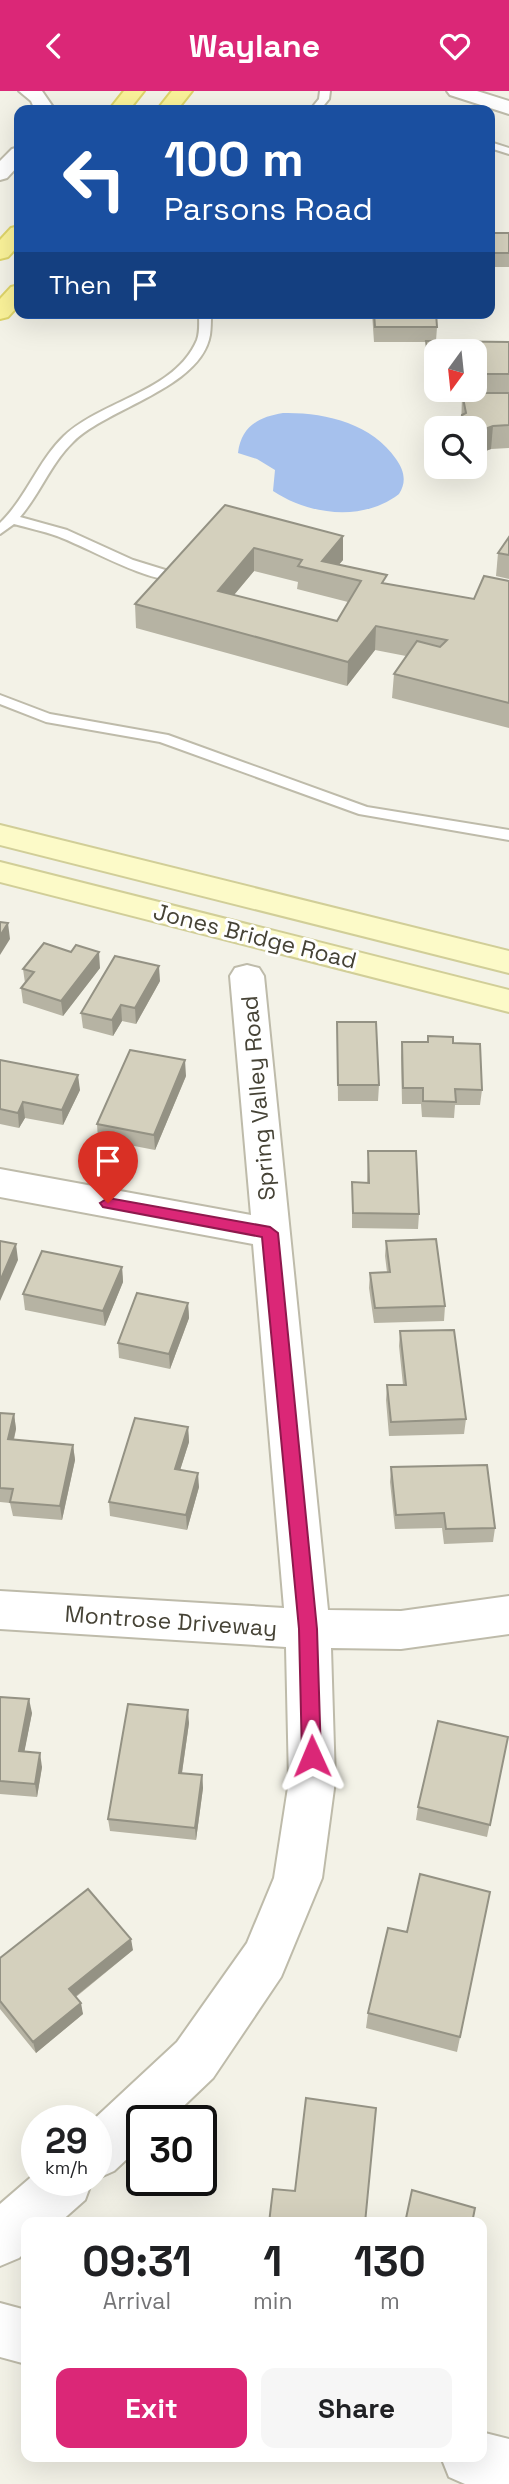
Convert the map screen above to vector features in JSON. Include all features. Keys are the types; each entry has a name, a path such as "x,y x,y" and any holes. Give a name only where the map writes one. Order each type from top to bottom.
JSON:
{"main road":[{"path":"123,105 134,91"},
{"path":"171,105 182,91"},
{"path":"0,252 14,238"},
{"path":"0,311 14,297"},
{"name":"Jones Bridge Road","path":"0,835 509,962"},
{"name":"Jones Bridge Road","path":"0,872 509,1001"}],"street":[{"path":"29,91 42,105"},
{"path":"457,91 509,108"},
{"path":"0,174 14,159"},
{"name":"Spring Valley Road","path":"112,2138 195,2060 264,1959 298,1878 312,1781 308,1629 247,976"},
{"path":"0,1183 270,1233"},
{"name":"Montrose Driveway","path":"0,1610 308,1629 401,1630 509,1615"},
{"path":"25,2217 49,2196"},
{"path":"0,2239 21,2221"},
{"path":"0,2330 21,2336"},
{"path":"487,2462 509,2468"}],"lane":[{"path":"0,530 12,519 68,439 96,417 156,389 182,369 202,343 206,319"},
{"path":"12,519 62,533 128,563 170,576"},
{"path":"0,699 46,718 163,738 364,811 509,835"}],"water":[{"path":"283,413 314,415 346,422 374,436 401,467 404,481 399,494 369,509 336,512 303,506 273,491 275,470 257,459 238,453 243,436 252,425 266,417"}],"building":[{"path":"495,233 509,233 509,253 495,253"},
{"path":"374,319 436,319 437,327 375,327"},
{"path":"487,342 509,342 509,374 487,374"},
{"path":"487,393 509,393 509,425 487,428 487,416 462,416 466,413 464,403 486,403"},
{"path":"225,505 343,536 322,561 387,575 382,583 474,599 484,576 509,581 509,703 394,674 417,641 440,647 447,640 376,626 348,662 135,604","holes":["254,548 302,560 298,566 361,581 337,621 218,591"]},
{"path":"509,537 509,555 498,553"},
{"path":"0,922 8,923 0,936"},
{"path":"44,943 71,952 76,945 99,952 61,1001 21,988 34,972 23,969"},
{"path":"115,956 159,966 135,1008 121,1005 112,1020 81,1013"},
{"path":"337,1022 376,1022 379,1085 338,1085"},
{"path":"428,1036 453,1037 453,1043 480,1044 482,1090 455,1089 456,1102 423,1101 423,1088 403,1088 402,1042 428,1042"},
{"path":"130,1050 185,1060 154,1135 97,1124"},
{"path":"0,1060 78,1075 62,1110 23,1102 18,1113 0,1109"},
{"path":"368,1151 416,1151 419,1214 353,1213 352,1182 369,1183"},
{"path":"436,1239 445,1306 375,1308 370,1273 390,1272 386,1241"},
{"path":"0,1241 16,1244 0,1281"},
{"path":"42,1251 122,1267 103,1311 23,1294"},
{"path":"137,1293 188,1303 169,1354 118,1343"},
{"path":"454,1330 466,1419 391,1422 387,1385 406,1385 400,1331"},
{"path":"0,1413 14,1414 8,1439 73,1445 60,1506 10,1502 13,1489 0,1488"},
{"path":"135,1418 188,1427 175,1469 198,1473 186,1515 109,1502"},
{"path":"487,1465 495,1528 446,1529 444,1513 396,1515 391,1467"},
{"path":"0,1697 29,1699 19,1751 40,1753 35,1784 0,1781"},
{"path":"128,1704 188,1710 179,1773 202,1775 195,1828 108,1819"},
{"path":"438,1721 508,1737 490,1825 418,1807"},
{"path":"420,1874 490,1892 460,2037 368,2013 388,1928 407,1932"},
{"path":"88,1889 131,1939 69,1989 81,2003 33,2042 0,2001 0,1958"},
{"path":"306,2098 376,2108 366,2217 270,2217 273,2189 295,2191"},
{"path":"412,2190 475,2208 473,2217 406,2217"}],"route":[{"path":"108,1203 270,1233 308,1629 312,1756"}]}
